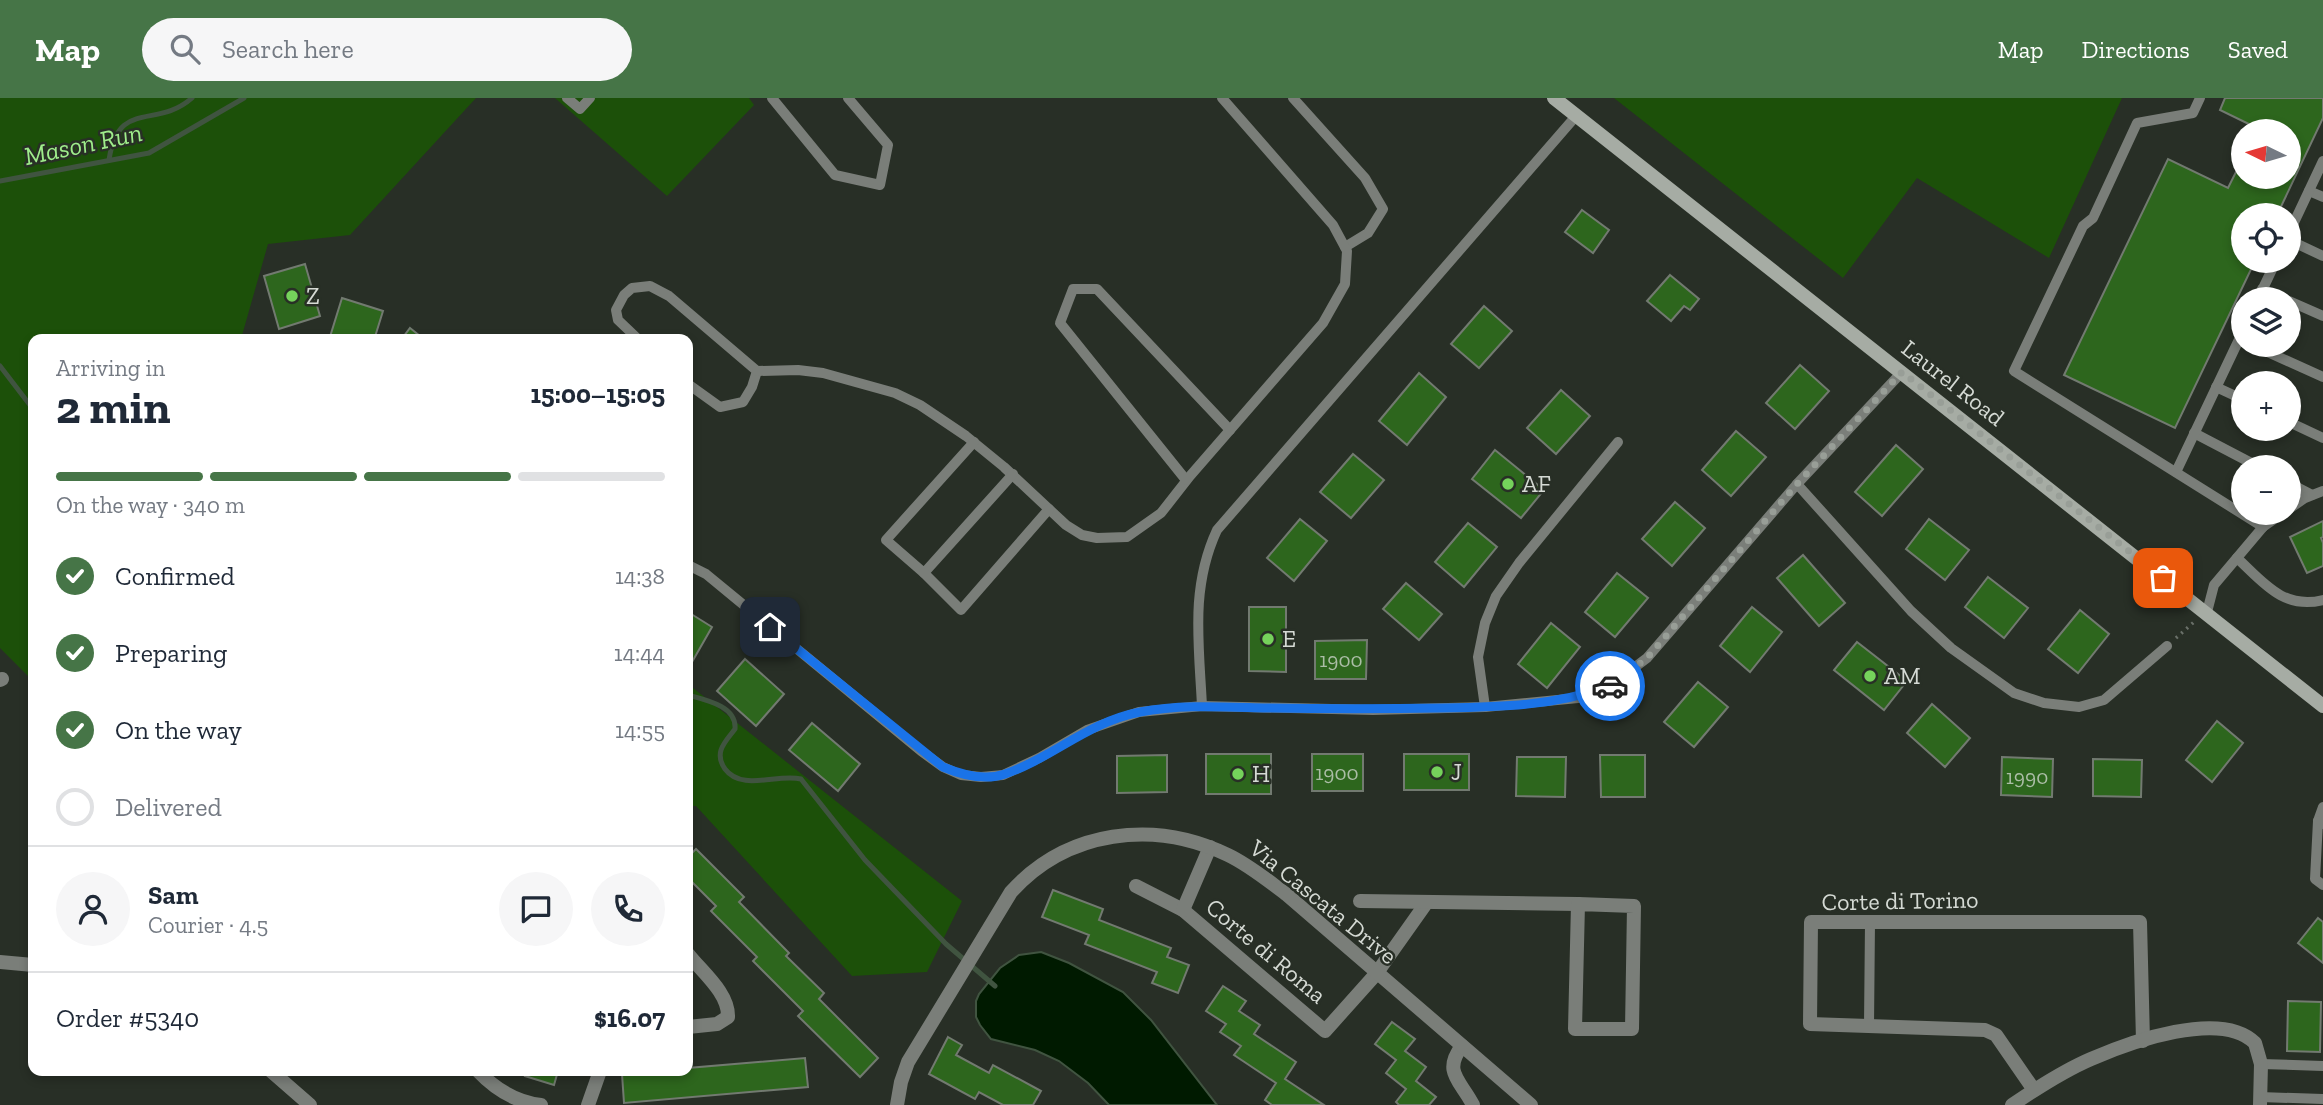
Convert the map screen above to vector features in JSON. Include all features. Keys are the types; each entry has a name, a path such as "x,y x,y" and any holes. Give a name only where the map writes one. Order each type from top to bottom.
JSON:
{"main road":[{"name":"Laurel Road","path":"1554,98 2323,706"}],"street":[{"name":"Via Cascata Drive","path":"899,1104 908,1062 1003,902 1022,880 1040,865 1069,849 1109,836 1136,834 1168,836 1210,847 1229,855 1264,877 1531,1105"},
{"name":"Corte di Roma","path":"1183,909 1210,847"},
{"name":"Corte di Roma","path":"1136,886 1183,909 1325,1031 1376,974"},
{"path":"1360,901 1578,904 1634,906 1632,1029 1575,1029 1578,904"},
{"path":"1376,974 1427,902"},
{"name":"Corte di Torino","path":"2034,1090 1996,1035 1985,1030 1810,1024 1811,922 2140,922 2143,1041"},
{"path":"693,960 721,995 728,1009 728,1017 723,1022 693,1026"},
{"path":"0,962 28,965"},
{"path":"2011,1105 2091,1059 2143,1041 2187,1031 2225,1028 2249,1037 2255,1044 2261,1064 2260,1101"},
{"path":"1462,1046 1452,1061 1452,1068 1473,1105"},
{"path":"277,1076 310,1105"},
{"path":"484,1076 500,1090 517,1099 541,1105"},
{"path":"588,1105 598,1076"}],"lane":[{"path":"567,98 580,108 590,98"},
{"path":"772,98 835,175 880,185 888,145 848,98"},
{"path":"633,334 618,320 616,310 624,295 632,288 650,286 669,296 757,371 798,370 823,373 895,393 920,405 974,442 1013,474 1066,525 1082,535 1097,538 1127,537 1161,513 1186,480 1323,323 1345,284 1347,251 1333,225 1222,98"},
{"path":"1293,98 1365,178 1382,209 1368,233 1345,247"},
{"path":"2200,98 2193,113 2137,123 2093,218 2083,226 2014,371 2263,527"},
{"path":"1202,706 1198,605 1201,574 1217,530 1576,116"},
{"path":"2301,208 2323,162"},
{"path":"2309,191 2323,197"},
{"path":"2301,246 2323,256"},
{"path":"1186,480 1060,323 1073,289 1097,289 1230,430"},
{"path":"2301,306 2323,316"},
{"path":"2176,472 2231,357"},
{"path":"2279,357 2323,377"},
{"path":"693,388 720,407 743,402 757,371"},
{"path":"693,568 706,574 921,751 943,767 961,775 1003,775 1087,730 1139,712 1202,706 1373,710 1485,707 1578,698 1610,686 1647,658 1797,484 1902,372"},
{"path":"2216,387 2231,394"},
{"path":"2301,428 2323,438"},
{"path":"2194,433 2236,455"},
{"path":"974,442 886,540 961,610 1049,509"},
{"path":"1485,707 1478,657 1485,623 1496,596 1618,442"},
{"path":"923,573 1013,474"},
{"path":"1797,484 1911,611 1951,648 2014,693 2044,703 2079,707 2104,700 2167,646"},
{"path":"2301,502 2317,493 2323,505"},
{"path":"2207,612 2214,586 2266,525"},
{"path":"2237,558 2279,596 2305,602 2322,600"},
{"path":"2323,807 2315,879 2323,885"},
{"path":"1869,1026 1870,922"},
{"path":"2261,1064 2323,1066"},
{"path":"2260,1101 2297,1102 2323,1099"}],"path":[{"path":"2167,646 2207,612"}],"green space":[{"path":"0,98 476,98 350,235 268,244 242,334 28,334 28,676 0,648"},
{"path":"555,98 749,98 754,105 667,196"},
{"path":"1614,98 2122,98 2049,258 1917,178 1843,278"},
{"path":"693,688 962,901 927,972 852,976 696,806 693,806"}],"shaded area":[{"path":"1041,952 1069,963 1123,992 1151,1020 1217,1105 1109,1105 1088,1083 1059,1061 1035,1050 991,1039 976,1017 979,994 1000,968 1019,955"}],"building":[{"path":"2225,98 2323,98 2323,118 2301,164 2301,119 2238,119 2220,110"},
{"path":"2168,159 2228,188 2231,182 2231,189 2289,189 2283,203 2231,203 2231,273 2249,273 2243,287 2231,287 2231,311 2175,428 2064,375"},
{"path":"1582,210 1609,230 1593,253 1565,232"},
{"name":"Z","path":"305,264 320,316 279,329 264,276"},
{"path":"1670,275 1699,299 1690,310 1684,306 1671,321 1647,301"},
{"path":"342,298 383,311 376,334 331,334"},
{"path":"1484,306 1512,331 1479,368 1451,344"},
{"path":"410,328 418,334 406,334"},
{"path":"1800,365 1829,391 1795,429 1766,403"},
{"path":"1419,373 1446,397 1407,445 1379,421"},
{"path":"1561,390 1590,416 1556,454 1527,428"},
{"path":"1736,431 1766,457 1731,496 1702,470"},
{"path":"1896,445 1923,469 1882,516 1855,492"},
{"name":"AF","path":"1495,450 1544,490 1521,518 1472,479"},
{"path":"1353,454 1384,480 1351,518 1320,492"},
{"path":"1675,502 1705,528 1672,566 1642,539"},
{"path":"1300,519 1327,541 1294,581 1267,558"},
{"path":"1929,519 1969,550 1945,580 1906,549"},
{"path":"2323,521 2323,566 2307,573 2290,537"},
{"path":"1468,523 1497,547 1464,587 1435,562"},
{"path":"1803,555 1845,603 1819,626 1777,578"},
{"path":"1617,573 1648,598 1615,637 1585,612"},
{"path":"1988,577 2028,608 2004,638 1965,607"},
{"path":"1406,583 1442,614 1419,640 1383,609"},
{"name":"E","path":"1249,607 1286,607 1286,672 1249,671"},
{"path":"1752,607 1782,632 1750,672 1720,646"},
{"path":"2080,610 2109,634 2078,673 2048,649"},
{"path":"693,615 712,627 693,660"},
{"path":"1551,623 1580,647 1547,688 1518,664"},
{"path":"1367,640 1366,679 1315,679 1315,641"},
{"name":"AM","path":"1857,642 1907,681 1884,710 1834,670"},
{"path":"745,659 784,694 756,726 717,691"},
{"path":"1698,682 1728,707 1694,747 1664,722"},
{"path":"1932,704 1970,738 1945,767 1907,733"},
{"path":"2217,721 2243,743 2212,782 2186,760"},
{"path":"812,723 860,764 838,791 789,750"},
{"name":"H","path":"1206,754 1271,754 1271,794 1206,794"},
{"path":"1312,754 1363,754 1363,791 1312,791"},
{"name":"J","path":"1404,754 1469,754 1469,790 1404,790"},
{"path":"1167,755 1167,792 1117,793 1117,756"},
{"path":"1600,755 1645,755 1645,797 1601,797"},
{"path":"1517,757 1566,757 1565,797 1516,796"},
{"path":"2002,757 2053,759 2052,797 2001,795"},
{"path":"2093,759 2142,760 2141,797 2093,796"},
{"path":"696,849 744,897 739,902 789,953 786,956 824,993 819,999 878,1058 860,1077 798,1016 803,1011 753,961 757,957 711,911 716,906 693,883 693,852"},
{"path":"1053,890 1103,909 1099,920 1171,948 1167,957 1189,965 1178,993 1152,983 1157,972 1085,944 1089,935 1042,917"},
{"path":"2318,918 2323,922 2323,963 2298,943"},
{"path":"1223,986 1246,1001 1239,1011 1260,1025 1254,1034 1296,1062 1285,1079 1324,1105 1272,1105 1265,1100 1276,1083 1234,1055 1241,1046 1220,1032 1226,1024 1206,1011"},
{"path":"2288,1001 2321,1002 2320,1052 2287,1051"},
{"path":"1392,1022 1415,1039 1405,1051 1426,1067 1416,1081 1436,1097 1429,1105 1399,1105 1396,1102 1406,1089 1386,1073 1396,1060 1375,1044"},
{"path":"948,1037 962,1045 956,1055 989,1073 993,1065 1041,1091 1033,1105 1003,1105 979,1092 975,1099 929,1074"},
{"path":"805,1058 808,1087 624,1103 622,1076 693,1076 693,1068"},
{"path":"525,1076 557,1076 554,1085"}],"waterway":[{"path":"109,160 114,141 121,129 130,122 178,107 192,98"},
{"name":"Mason Run","path":"0,181 149,153 244,98"},
{"path":"0,366 28,402"},
{"path":"693,696 726,709 734,721 735,729 725,742 720,757 725,769 732,776 750,781 801,779 865,860 946,944 995,986"}],"way so far":[{"path":"1610,686 1647,658 1797,484 1902,372 2163,578"}],"place":[{"name":"Z","path":"292,296"},
{"name":"AF","path":"1508,484"},
{"name":"E","path":"1268,639"},
{"name":"AM","path":"1870,676"},
{"name":"J","path":"1437,772"},
{"name":"H","path":"1238,774"}],"route":[{"path":"770,627 943,767 961,775 982,777 1003,775 1087,730 1139,712 1202,706 1373,710 1485,707 1578,698 1610,686"}]}
